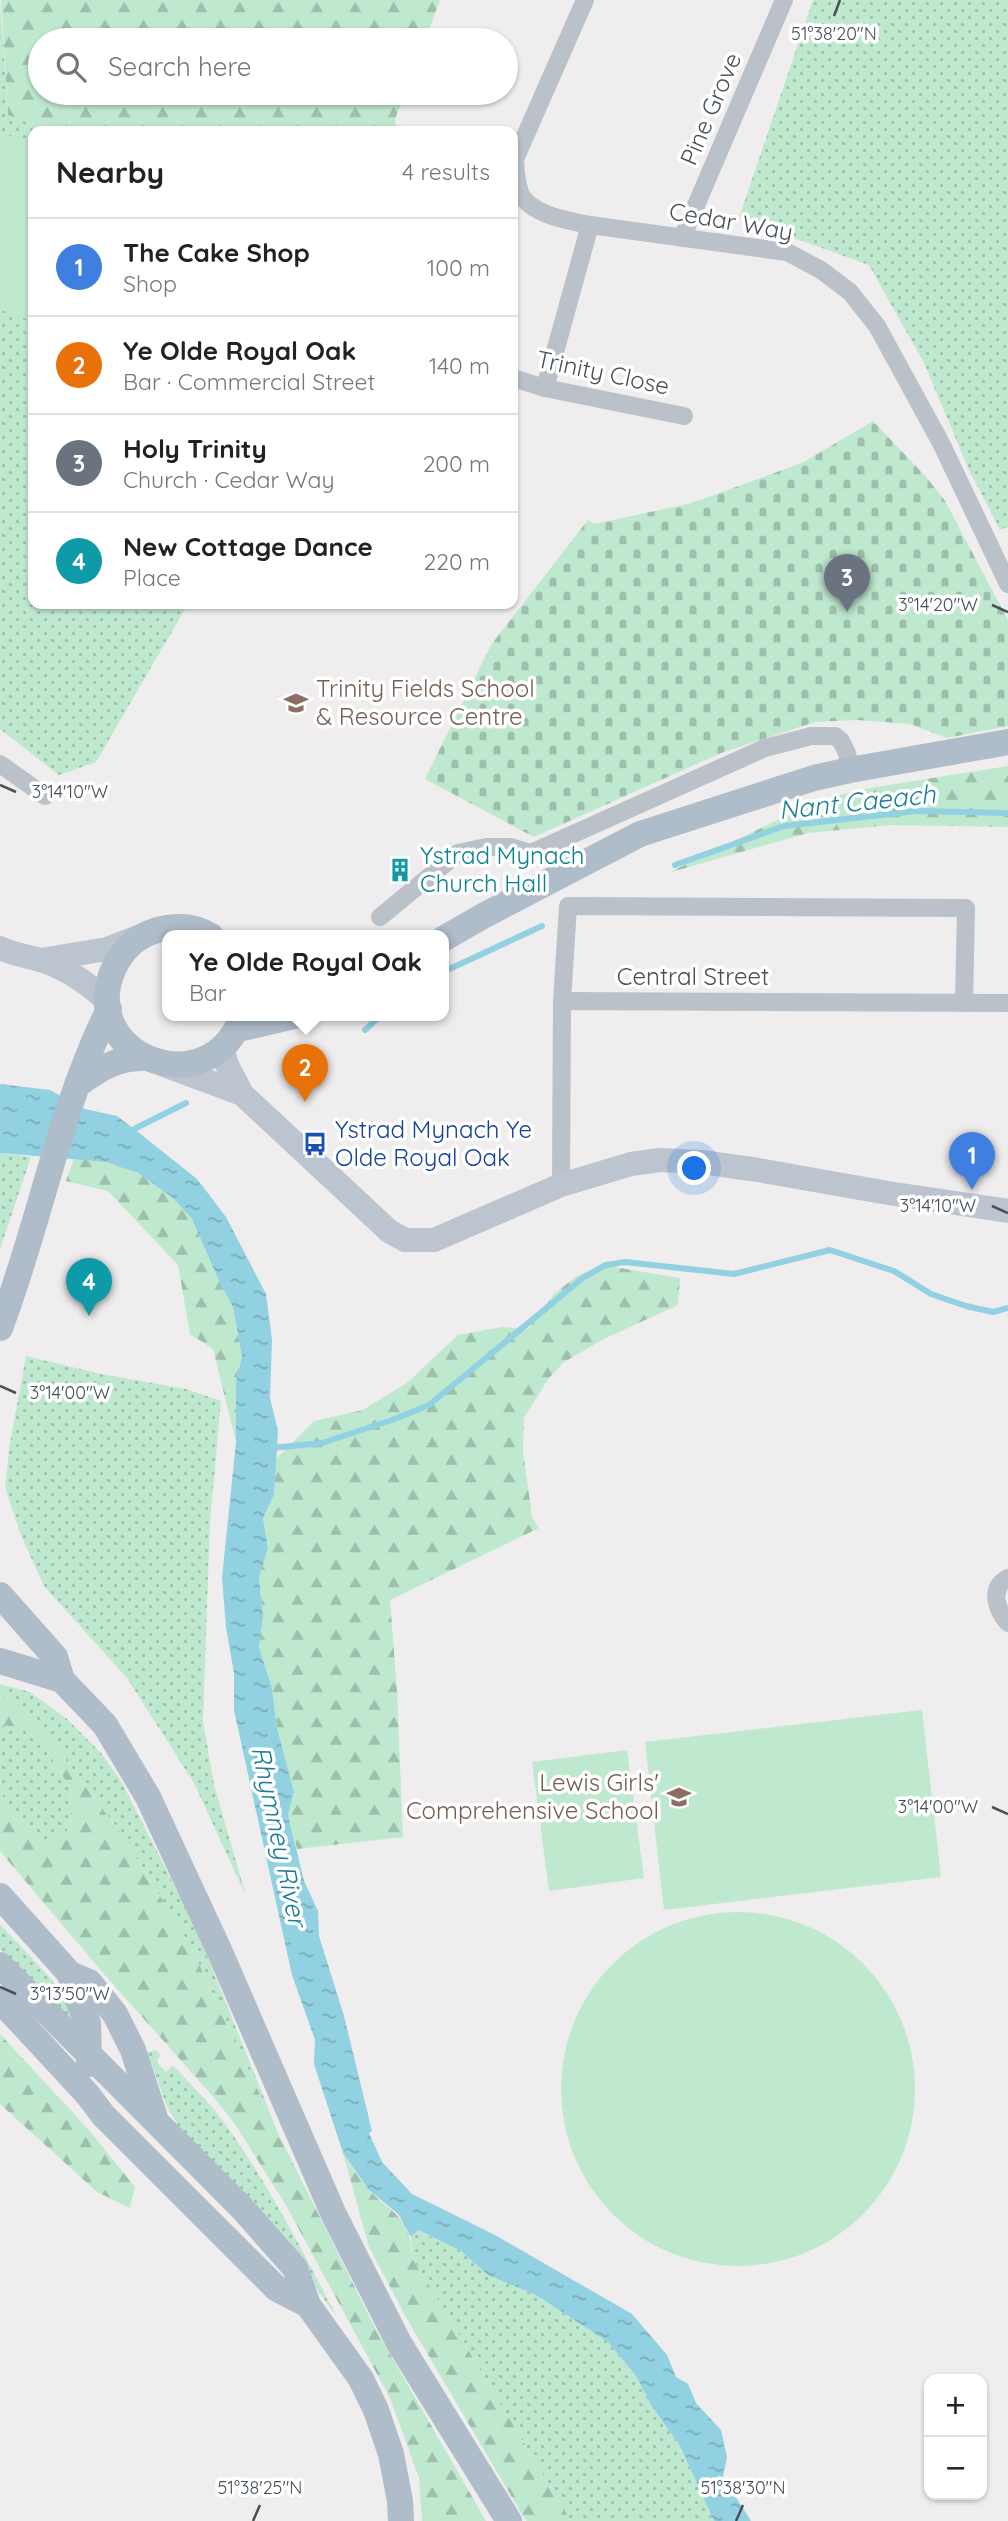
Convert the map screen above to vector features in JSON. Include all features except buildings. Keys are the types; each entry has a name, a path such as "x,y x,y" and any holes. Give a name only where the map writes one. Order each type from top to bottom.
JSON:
{"main road":[{"path":"449,936 640,834 814,778 1008,743"},
{"path":"0,1328 44,1196 74,1092 108,1006 109,983 115,964 126,948 141,936 162,928 185,927 194,930"},
{"path":"108,1006 121,1038 154,1061"},
{"path":"74,1092 115,1061 132,1057 185,1065 205,1059 234,1031 275,1021"},
{"path":"0,1595 55,1657 62,1680 106,1725 148,1797 219,1950 334,2214 399,2343 509,2521"},
{"path":"0,1661 62,1680"},
{"path":"0,1896 70,1975 75,1994 88,2022 88,2095"},
{"path":"0,1965 242,2208 295,2268 308,2305 361,2379 376,2410 391,2454 401,2521"},
{"path":"70,1975 89,1982 122,2026 133,2050 157,2124"},
{"path":"0,2000 88,2095 103,2115 277,2289 308,2305"}],"street":[{"name":"Cedar Way","path":"518,152 585,0"},
{"name":"Pine Grove","path":"682,237 784,0"},
{"name":"Cedar Way","path":"518,182 523,197 538,208 565,219 590,225 787,252 821,270 850,292 877,326 941,443 1008,584"},
{"path":"545,388 590,225"},
{"name":"Trinity Close","path":"518,380 545,388 684,416"},
{"path":"380,917 458,853 499,847 511,847 531,853 765,748 811,736 835,736 847,753 850,770"},
{"path":"0,764 46,796"},
{"path":"561,1185 562,1001 568,906 966,908 964,1003"},
{"path":"40,960 107,949 141,936"},
{"path":"0,948 40,960 84,980 108,1006"},
{"name":"Central Street","path":"562,1001 1008,1003"},
{"path":"234,1031 226,1063 242,1094 389,1231 405,1240 434,1240 561,1185 631,1164 660,1160 702,1162 1008,1211"},
{"path":"154,1061 242,1094"},
{"path":"1008,1578 996,1591 995,1598 1008,1623"}],"green space":[{"path":"0,0 8,115 37,126 28,126 28,609 185,609 96,762 59,775 0,729"},
{"path":"1,0 440,0 430,28 28,28 28,105 400,105 395,119 396,126 37,126 8,115"},
{"path":"813,0 1008,0 1008,527 1000,530 970,472 924,363 869,265 739,218"},
{"path":"0,133 28,141 28,319 0,310"},
{"path":"873,421 945,501 1008,620 1008,726 947,738 910,724 857,720 815,722 721,753 534,837 425,779 491,645 588,520 594,524 692,503 804,462"},
{"path":"1008,766 1008,827 891,825 808,833 668,873 804,807 857,790"},
{"path":"0,1153 31,1157 0,1249"},
{"path":"74,1159 106,1162 138,1173 173,1198 192,1219 233,1307 242,1357 236,1381 236,1442 213,1349 190,1334 178,1265 108,1191 66,1181"},
{"path":"608,1266 680,1278 678,1305 606,1338 564,1362 549,1378 524,1418 523,1451 532,1517 539,1528 390,1600 403,1837 297,1849 288,1815 294,1792 277,1728 272,1688 259,1647 263,1617 259,1578 268,1548 263,1518 274,1495 275,1460 314,1421 363,1410 408,1382 458,1335 502,1327 528,1329 555,1293 577,1276"},
{"path":"26,1356 101,1374 186,1389 221,1401 210,1522 203,1721 214,1785 246,1896 194,1783 127,1678 44,1586 20,1533 5,1487"},
{"path":"0,1684 30,1692 67,1719 101,1753 121,1781 196,1928 278,2133 191,1947 123,1836 37,1722 7,1698 0,1696"},
{"path":"0,1696 7,1697 37,1722 123,1836 191,1947 278,2133 374,2326 486,2521 422,2521 419,2478 390,2398 287,2207 235,2124 0,1851 0,1780 11,1815 46,1847 72,1827 70,1788 44,1745 20,1727 0,1725"},
{"path":"922,1710 941,1877 664,1910 645,1742"},
{"path":"0,1725 20,1727 44,1745 70,1788 72,1827 46,1847 11,1815 0,1780"},
{"path":"627,1750 644,1878 549,1891 532,1762"},
{"path":"738,1912 773,1915 806,1925 836,1942 863,1964 885,1991 902,2021 912,2054 915,2089 912,2124 902,2157 885,2187 863,2214 836,2236 806,2253 773,2263 738,2266 703,2263 670,2253 640,2236 613,2214 591,2187 574,2157 564,2124 561,2089 564,2054 574,2021 591,1991 613,1964 640,1942 670,1925 703,1915"},
{"path":"0,1924 66,1995 78,2031 0,1949"},
{"path":"0,2034 88,2129 135,2187 130,2208 97,2192 0,2104"},
{"path":"156,2050 161,2055 156,2061 166,2072 173,2065 212,2107 251,2162 282,2213 338,2319 291,2252 187,2140 167,2107 147,2052"},
{"path":"343,2153 369,2190 404,2224 411,2243 412,2257 571,2521 527,2521 523,2516 407,2319 369,2247"},
{"path":"417,2230 461,2251 488,2275 536,2295 608,2342 636,2376 651,2405 680,2446 714,2521 571,2521 412,2257 411,2237"}],"water":[{"name":"Rhymney River","path":"0,1084 50,1090 85,1109 117,1116 143,1136 197,1179 226,1217 266,1294 272,1339 270,1398 278,1431 274,1495 263,1518 268,1548 259,1578 263,1617 259,1647 272,1688 277,1728 294,1792 288,1815 304,1881 318,1911 319,1936 344,2016 372,2131 369,2133 382,2162 412,2194 495,2235 632,2314 667,2355 676,2377 688,2384 696,2403 721,2430 727,2457 723,2477 751,2521 714,2521 680,2446 651,2405 636,2376 608,2342 536,2295 488,2275 461,2251 418,2230 411,2237 399,2215 368,2189 343,2153 314,2064 315,2040 292,1975 234,1710 234,1673 226,1627 222,1578 236,1442 236,1381 242,1357 233,1307 192,1219 173,1198 138,1173 106,1162 0,1153"}],"waterway":[{"name":"Nant Caeach","path":"675,865 784,826 916,811 1008,813"},
{"name":"Nant Caeach","path":"449,969 542,926"},
{"name":"Nant Caeach","path":"365,1030 375,1021"},
{"name":"Nant Caeach","path":"128,1132 186,1103"},
{"path":"271,1448 322,1443 429,1405 584,1277 606,1265 625,1262 734,1274 830,1250 894,1271 931,1294 966,1306 993,1312 1008,1308"}],"place":[{"name":"Holy Trinity","path":"847,612"},
{"name":"Trinity Fields School & Resource Centre","path":"296,703"},
{"name":"Ystrad Mynach Church Hall","path":"400,870"},
{"name":"Ye Olde Royal Oak","path":"305,1102"},
{"name":"Ystrad Mynach Ye Olde Royal Oak","path":"315,1144"},
{"name":"The Cake Shop","path":"972,1190"},
{"name":"New Cottage Dance","path":"89,1316"},
{"name":"Lewis Girls' Comprehensive School","path":"679,1797"}]}
